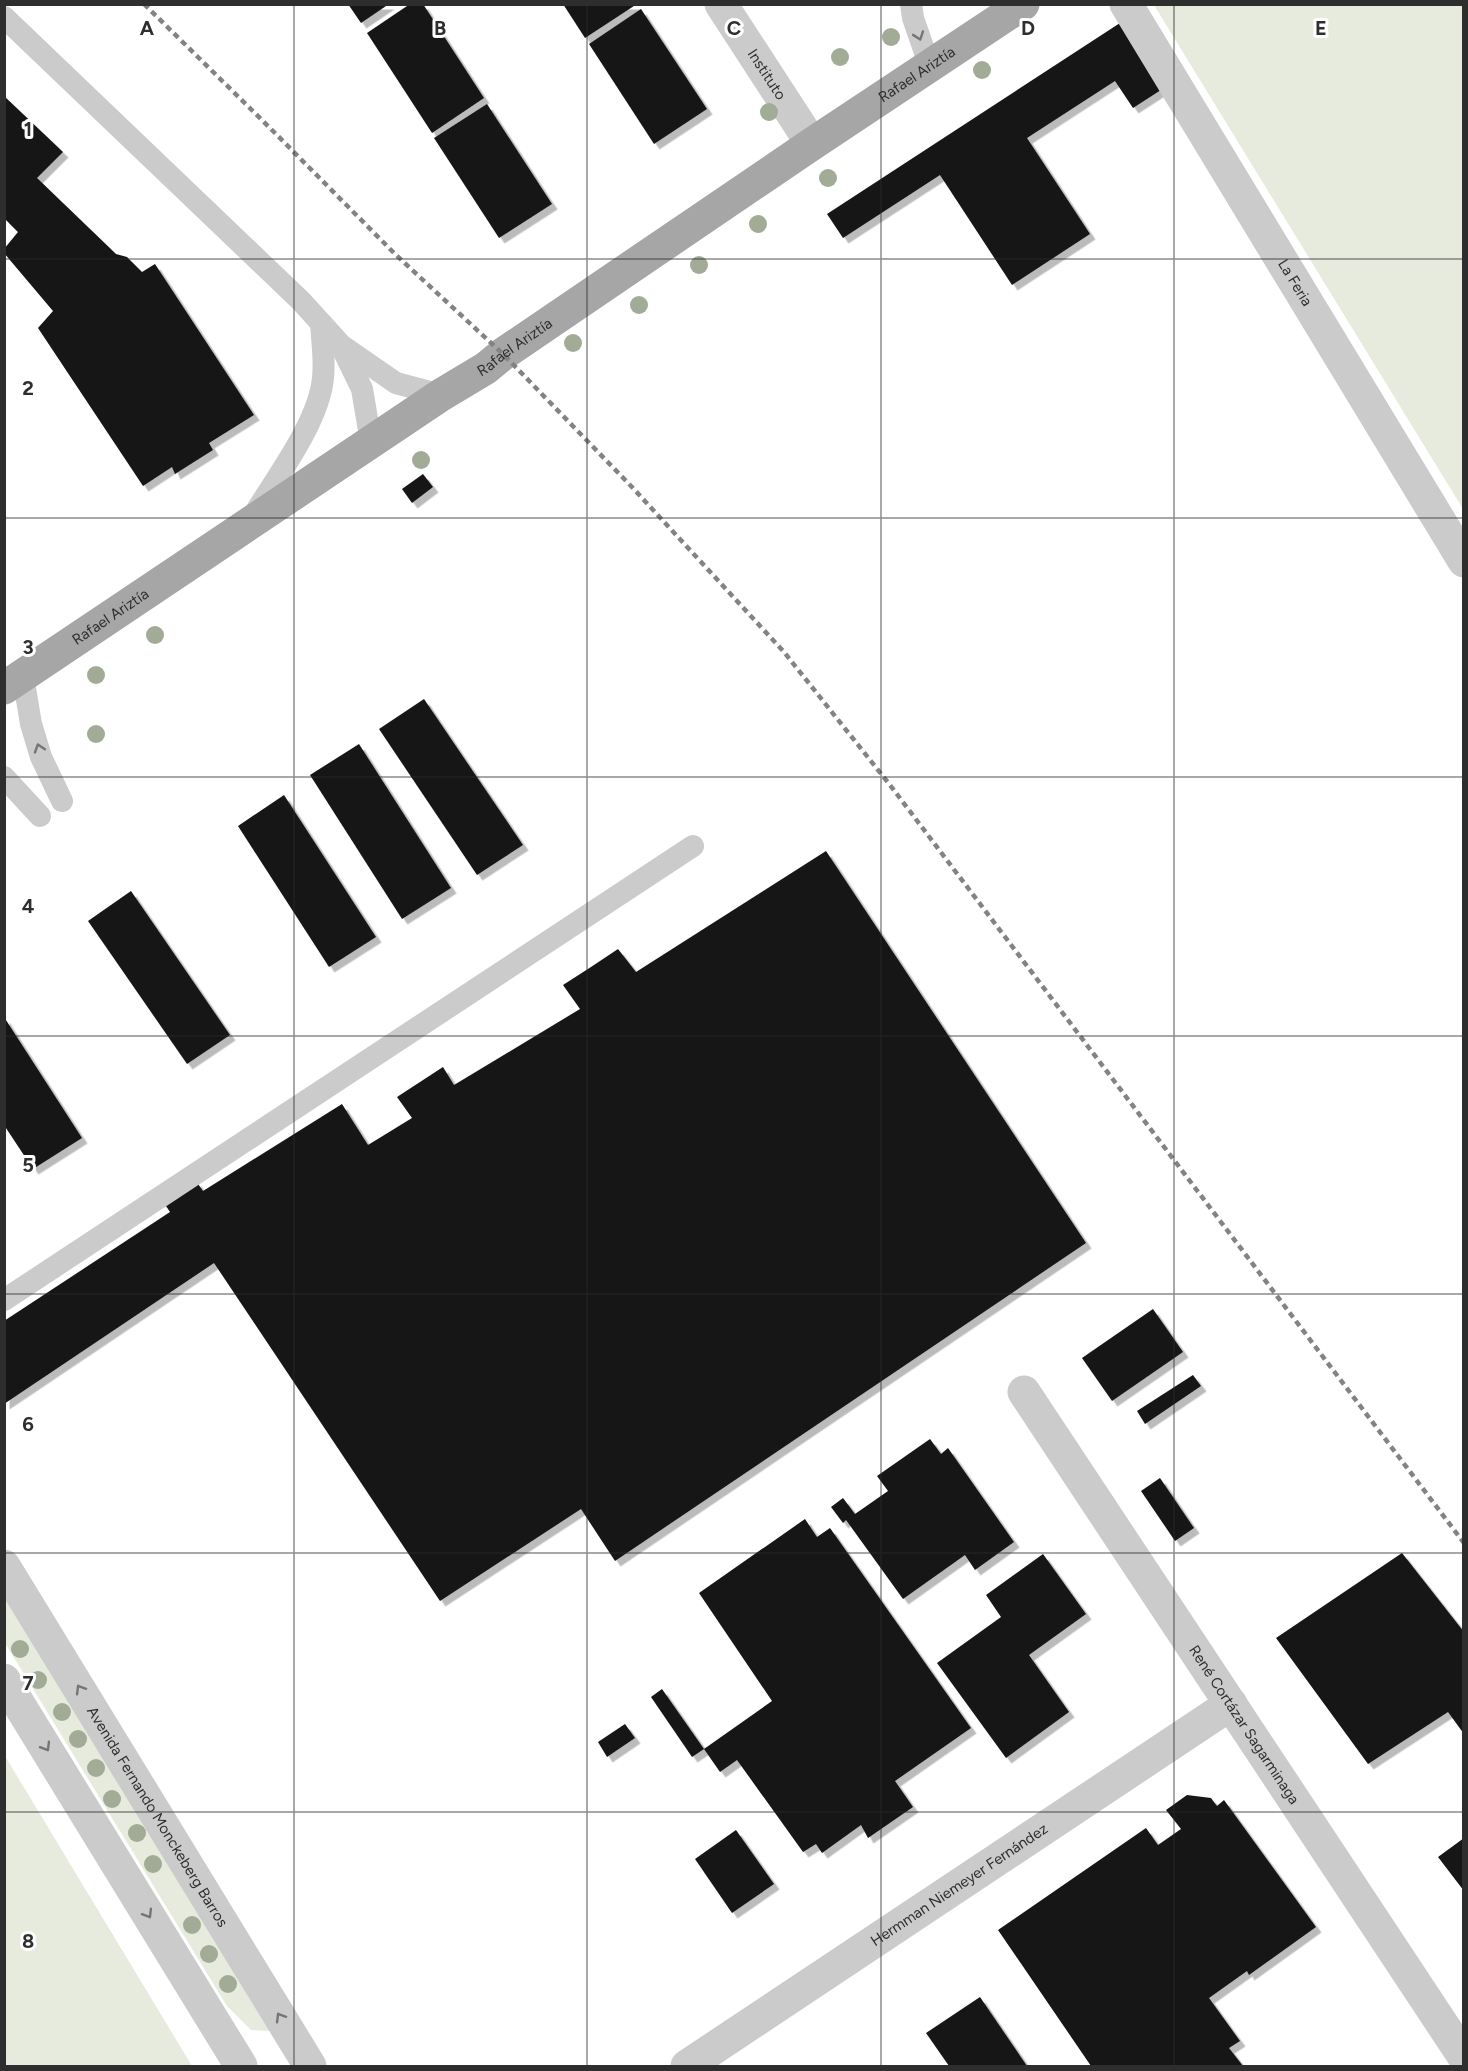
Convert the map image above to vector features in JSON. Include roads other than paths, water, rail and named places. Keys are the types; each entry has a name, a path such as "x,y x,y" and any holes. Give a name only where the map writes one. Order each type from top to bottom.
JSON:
{"main road":[{"name":"Rafael Ariztía","path":"14,682 441,395 486,368 503,354 812,144 1023,4"}],"street":[{"name":"Instituto","path":"720,4 812,144"},
{"name":"La Feria","path":"1126,4 1464,561"},
{"name":"René Cortázar Sagarminaga","path":"1024,1392 1464,2057"},
{"name":"Avenida Fernando Monckeberg Barros","path":"4,1566 310,2067"},
{"path":"4,1680 241,2067"},
{"name":"Hermman Niemeyer Fernández","path":"687,2067 1231,1704"}],"lane":[{"path":"911,4 913,18 930,67"},
{"path":"4,17 301,301 341,345 396,382 441,395"},
{"path":"247,525 317,406 323,378 321,323"},
{"path":"341,345 362,389 371,442"},
{"path":"14,682 41,757 62,801"},
{"path":"4,777 40,816"},
{"path":"4,1300 693,846"}],"railway":[{"path":"144,4 396,255 503,354 631,486 784,652 890,785 1464,1543"}]}
